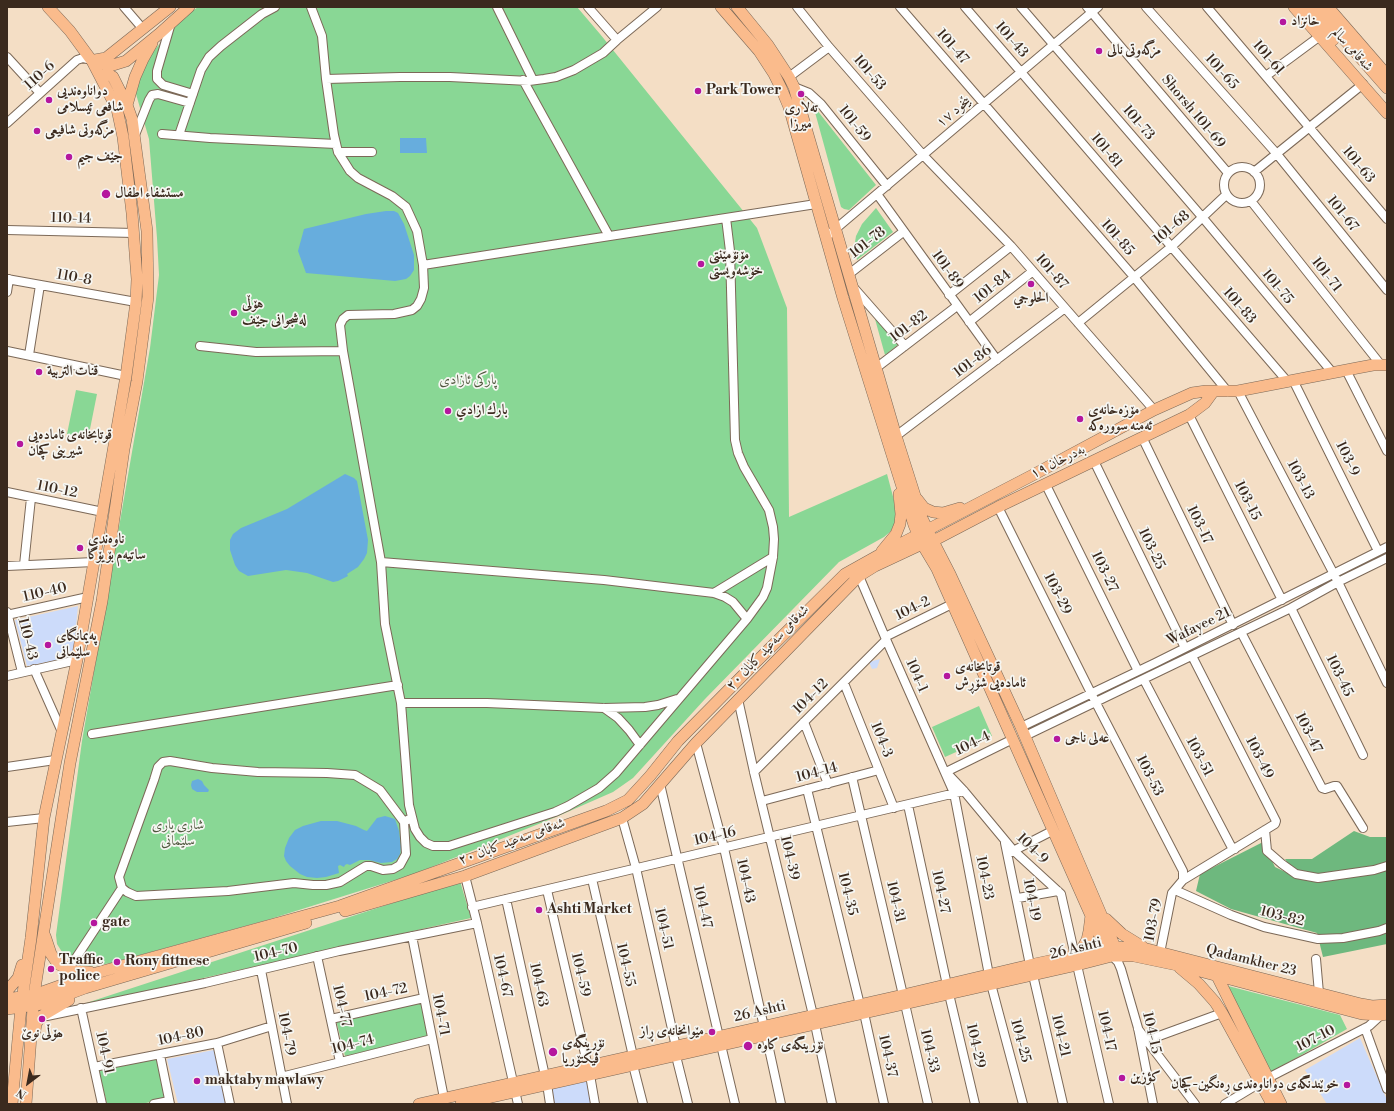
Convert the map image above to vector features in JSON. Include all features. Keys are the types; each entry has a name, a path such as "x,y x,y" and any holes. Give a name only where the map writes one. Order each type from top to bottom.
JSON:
{"main road":[{"path":"10,1090 31,938 44,818 77,660 103,512 126,376 136,302 137,280 134,233 123,137 117,109 92,61 70,31 48,7"},
{"path":"92,61 106,58 170,7"},
{"path":"92,61 107,64 120,63 131,57 189,7"},
{"path":"721,7 758,51 774,74 781,88 789,108 845,305 896,470 925,537 937,570 1054,830 1114,952"},
{"path":"737,7 768,45 792,82 914,493 925,537 950,574"},
{"name":"شەقامی سالم","path":"1294,7 1387,113"},
{"name":"شەقامی سالم","path":"1305,7 1387,103"},
{"name":"شەقامی سالم","path":"1316,7 1387,88"},
{"name":"شەقامی سالم","path":"1328,7 1387,75"},
{"path":"127,105 139,67 159,34"},
{"path":"26,1104 34,1000 44,930 70,763 102,601 124,449 137,381 148,297 147,231 132,119 127,105 111,75 105,74 101,78"},
{"name":"بەدرخان ١٩","path":"925,537 978,503 1154,410 1192,393 1233,391 1332,372 1384,365"},
{"name":"بەدرخان ١٩","path":"925,537 952,530 1189,415 1200,408 1210,398 1213,392"},
{"path":"879,555 896,534 900,524 901,514 896,470"},
{"path":"914,493 924,508 938,513 978,503"},
{"path":"952,530 941,542 942,551 950,574 1023,731 1096,913 1122,934 1147,949"},
{"name":"شەقامی سەعید کابان ٢٠","path":"7,1009 22,1002 34,1000 96,973 340,906 606,811 628,800 650,776 678,741 845,574 879,555 925,537"},
{"name":"شەقامی سەعید کابان ٢٠","path":"34,1000 42,1004 85,988 464,876 622,818 643,804 696,743 859,576 925,537"},
{"path":"97,543 110,545"},
{"path":"875,566 916,555 920,556 937,570"},
{"path":"1077,959 1087,940 1091,922 1096,913"},
{"path":"44,930 50,954 58,964 68,970 96,973"},
{"path":"7,991 11,982 21,970 25,952 31,938"},
{"name":"Qadamkher 23","path":"1114,952 1147,949 1372,1006 1387,1005"},
{"name":"26 Ashti","path":"419,1104 444,1098 514,1087 589,1071 904,1000 1077,959 1114,952"},
{"name":"Qadamkher 23","path":"1114,952 1177,965 1190,970 1217,975 1362,1014 1384,1014"},
{"path":"1177,965 1207,992 1281,1104"},
{"path":"1210,966 1217,975 1264,1080 1272,1104"},
{"path":"30,1055 33,1047 36,1024 40,1017 85,988"},
{"name":"شەقامی سەعید کابان ٢٠","path":"7,999 22,1002"},
{"path":"7,1070 12,1104"},
{"name":"26 Ashti","path":"461,1104 514,1087"}],"street":[{"path":"124,7 143,29"},
{"path":"179,135 202,70 209,57 262,14 275,7"},
{"path":"311,7 322,36 326,79 337,148 350,171 358,178 392,196 406,207 417,231 423,265 424,288 421,299 417,306 412,310 406,313 394,314 348,315 343,318 340,325 343,351 381,562 385,624 402,703 409,805 408,820 406,854 400,865 393,869 384,870 366,866 340,882 326,885 313,886 294,884 228,891 136,896 127,892 122,888 119,877 121,869 158,766 163,762 170,761 212,768 258,772 356,775 380,790 408,820 420,837 433,846 449,846 555,812 586,797 600,788 616,773 759,603 766,588 773,557 774,539 769,510 744,467 738,453 735,440 730,251 726,218"},
{"path":"497,7 533,80"},
{"path":"588,7 617,40"},
{"path":"326,79 450,77 533,80 556,77 574,70 603,53 657,7"},
{"name":"101-53","path":"797,7 829,47 923,155"},
{"name":"101-47","path":"900,7 984,104"},
{"name":"101-43","path":"965,7 1021,72"},
{"name":"101-73","path":"1021,7 1203,218"},
{"name":"101-65","path":"1146,7 1276,154"},
{"name":"101-61","path":"1207,7 1309,127"},
{"name":"بێخود ١٧","path":"826,237 984,104 1092,9"},
{"name":"Shorsh 101-69","path":"1092,9 1228,173"},
{"path":"172,21 157,71 157,80 163,85 193,94"},
{"path":"1266,76 1320,36"},
{"path":"792,82 829,47"},
{"path":"7,57 40,93"},
{"name":"110-6","path":"7,123 77,60 87,58 92,61"},
{"name":"101-81","path":"1021,72 1171,248"},
{"path":"523,80 609,236"},
{"name":"101-59","path":"792,82 809,93 821,104 887,186"},
{"path":"1254,172 1363,84"},
{"path":"135,136 148,100 152,96 158,94 190,103"},
{"name":"101-85","path":"984,104 1233,391"},
{"name":"101-63","path":"1309,127 1387,219"},
{"path":"162,134 372,152"},
{"name":"101-67","path":"1276,154 1387,290"},
{"name":"101-87","path":"923,155 1011,246 1154,410"},
{"path":"1238,167 1249,169 1254,172 1258,176 1260,187 1256,198 1246,204 1235,203 1226,195 1223,184 1228,173 1238,167"},
{"name":"101-89","path":"876,194 997,360"},
{"name":"101-68","path":"1078,323 1171,248 1226,195"},
{"name":"101-71","path":"1251,201 1384,365"},
{"path":"423,265 816,204"},
{"name":"101-75","path":"1203,218 1332,372"},
{"name":"110-14","path":"7,230 134,233"},
{"name":"101-78","path":"849,274 903,232"},
{"path":"949,295 1011,246"},
{"name":"101-83","path":"1171,248 1290,380"},
{"name":"101-84","path":"969,322 1033,271"},
{"path":"7,292 8,279"},
{"name":"110-8","path":"8,279 136,302"},
{"path":"29,355 40,285"},
{"path":"852,286 905,346"},
{"name":"101-82","path":"876,368 957,306"},
{"name":"101-86","path":"896,436 1065,308"},
{"path":"200,346 256,352 343,351"},
{"path":"7,351 126,376"},
{"path":"1346,370 1387,451"},
{"name":"103-9","path":"1290,380 1378,551"},
{"name":"103-13","path":"1233,391 1338,582 1387,683"},
{"name":"103-15","path":"1189,415 1282,600"},
{"name":"103-17","path":"1142,437 1233,625"},
{"name":"103-25","path":"1094,461 1185,648"},
{"name":"103-27","path":"1046,485 1138,671"},
{"name":"110-12","path":"7,492 103,512"},
{"path":"24,565 31,498"},
{"name":"103-29","path":"998,508 1094,697"},
{"name":"Wafayee 21","path":"1023,731 1094,697 1138,671 1387,547"},
{"path":"714,593 773,557"},
{"name":"Wafayee 21","path":"1094,697 1144,680 1291,608 1338,582 1387,558"},
{"path":"7,566 94,562"},
{"path":"381,562 604,580 714,593 725,597 732,602 747,619"},
{"name":"104-1","path":"859,576 885,639 953,790"},
{"name":"110-40","path":"7,614 88,596"},
{"name":"104-2","path":"885,639 952,604"},
{"name":"103-45","path":"1291,608 1363,755"},
{"name":"110-43","path":"7,614 22,672"},
{"name":"103-47","path":"1241,632 1322,788 1325,789 1337,786 1363,828"},
{"name":"104-12","path":"754,772 844,683 885,639"},
{"name":"103-49","path":"1183,876 1265,830 1275,824 1276,821 1192,656"},
{"path":"7,676 77,660"},
{"path":"34,669 62,732"},
{"name":"103-51","path":"1144,680 1233,847"},
{"name":"104-3","path":"844,683 894,808"},
{"path":"92,734 398,685"},
{"name":"103-53","path":"1094,697 1183,876"},
{"path":"402,703 487,703 604,708 645,707 658,705 679,698"},
{"name":"104-39","path":"738,699 832,1104"},
{"path":"604,708 618,718 640,744"},
{"path":"804,722 828,784"},
{"name":"104-4","path":"946,772 1013,739"},
{"name":"104-43","path":"696,743 724,848 781,1104"},
{"path":"7,767 55,760"},
{"name":"104-14","path":"762,801 879,770"},
{"name":"104-9","path":"946,772 964,791 1005,841"},
{"name":"104-31","path":"852,777 904,1000"},
{"name":"104-47","path":"660,784 734,1104"},
{"name":"104-35","path":"807,789 862,1009"},
{"name":"104-16","path":"472,907 894,808 953,790 964,791"},
{"name":"104-23","path":"953,790 990,980"},
{"name":"104-27","path":"908,804 948,989"},
{"path":"7,822 44,818"},
{"name":"104-51","path":"622,818 636,868 688,1104"},
{"path":"1010,852 1054,830"},
{"path":"1265,830 1267,851 1296,874 1318,878 1374,870 1387,866"},
{"name":"104-19","path":"1005,841 1010,852 1032,970"},
{"name":"104-9","path":"1010,852 1061,894 1077,959"},
{"name":"104-67","path":"464,876 518,1104"},
{"path":"1174,892 1183,876"},
{"name":"104-55","path":"592,879 643,1104"},
{"path":"68,970 122,888"},
{"name":"104-59","path":"547,890 589,1071 595,1104"},
{"path":"1018,898 1058,891"},
{"name":"103-82","path":"1174,892 1264,927 1318,939 1344,938 1387,928"},
{"name":"103-79","path":"1160,953 1174,892"},
{"name":"104-63","path":"506,899 550,1104"},
{"name":"104-70","path":"40,1017 205,983 317,956 476,923"},
{"name":"104-71","path":"412,936 444,1098"},
{"name":"104-15","path":"1114,952 1121,969 1138,1028 1153,1104"},
{"name":"104-77","path":"317,956 340,1062"},
{"name":"104-17","path":"1077,959 1109,1104"},
{"path":"1316,960 1319,993"},
{"name":"104-79","path":"261,970 287,1104"},
{"name":"104-21","path":"1032,970 1063,1104"},
{"name":"104-25","path":"990,980 1023,1104"},
{"name":"104-29","path":"948,989 975,1104"},
{"name":"104-72","path":"331,1019 424,998"},
{"name":"104-33","path":"904,1000 928,1104"},
{"name":"104-91","path":"81,1008 102,1104"},
{"name":"104-37","path":"862,1009 884,1104"},
{"path":"1148,1040 1222,1013"},
{"name":"107-10","path":"1225,1104 1264,1080 1374,1023 1384,1014"},
{"name":"104-80","path":"94,1067 217,1043 272,1026"},
{"path":"1138,1028 1195,1104"},
{"path":"1365,1028 1387,1089"},
{"name":"104-74","path":"281,1077 432,1039"},
{"path":"217,1043 230,1104"},
{"path":"154,1104 169,1102 160,1055"}],"shaded area":[{"name":"پەیمانگای سلێمانی","path":"78,606 73,657 27,666 15,620"},
{"path":"880,659 877,668 872,669 869,662"},
{"name":"خوێندنگەی دواناوەندی ڕەنگین-کچان","path":"1360,1038 1387,1100 1387,1104 1327,1104 1305,1070"},
{"name":"maktaby mawlawy","path":"214,1050 227,1104 178,1104 167,1059"},
{"path":"590,1075 595,1104 550,1104 547,1084"}],"green space":[{"name":"پارکی ئازادی","path":"198,7 577,7 757,228 787,308 789,517 887,474 895,504 895,522 891,531 884,537 839,562 705,699 633,778 613,792 556,817 414,874 267,920 111,963 86,967 80,966 62,952 57,944 56,935 82,741 150,348 159,275 149,139 136,94 138,76 153,52 177,22"},
{"path":"813,105 876,185 849,210 841,207"},
{"path":"876,208 893,232 857,260 854,248 856,236 862,224"},
{"path":"875,319 898,345 885,355"},
{"path":"76,390 97,394 88,439 67,434"},
{"path":"979,706 992,736 945,757 932,727"},
{"path":"1354,831 1370,837 1387,837 1387,944 1323,957 1317,933 1231,909 1196,891 1200,874 1263,842 1275,867 1298,878 1285,859 1312,859"},
{"path":"460,881 471,918 74,1007"},
{"path":"1228,986 1340,1015 1347,1029 1270,1073"},
{"path":"421,1001 430,1037 345,1056 336,1020"},
{"path":"157,1058 166,1099 141,1104 107,1104 99,1071"}],"water":[{"path":"400,138 426,138 427,153 400,153"},
{"path":"394,211 398,213 404,224 414,255 414,270 410,276 406,279 395,281 306,273 298,251 304,229 366,214"},
{"path":"345,474 357,481 368,540 367,553 358,567 347,574 348,576 333,582 307,573 286,570 248,576 239,571 235,565 230,550 230,540 233,534 241,528 287,509"},
{"path":"198,779 202,781 209,790 208,792 197,792 192,789 192,781"},
{"path":"385,816 395,819 399,831 401,847 400,854 397,859 392,862 381,863 369,860 360,860 350,865 347,864 344,867 340,865 338,866 339,873 317,878 307,877 300,874 286,861 284,856 285,848 289,838 295,830 303,826 321,821 337,821 356,826 367,831 377,818"}],"place":[{"name":"خانزاد","path":"1283,22"},
{"name":"مزگەوتی نالی","path":"1099,51"},
{"name":"Park Tower","path":"698,91"},
{"name":"تەلاری میرزا","path":"801,94"},
{"name":"دواناوەندیی شافعی ئیسلامی","path":"49,100"},
{"name":"مزگەوتی شافیعی","path":"37,131"},
{"name":"جێف جیم","path":"69,157"},
{"name":"مستشفاء اطفال","path":"106,194"},
{"name":"مۆنۆمێنتی خۆشەویستی","path":"701,264"},
{"name":"الحلوجي","path":"1031,284"},
{"name":"هۆڵی لەشجوانی جێف","path":"234,313"},
{"name":"قنات التربیة","path":"39,372"},
{"name":"بارك ازادي","path":"448,411"},
{"name":"مۆزەخانەی ئەمنە سوورەکە","path":"1080,419"},
{"name":"قوتابخانەی ئامادەیی شیرینی کچان","path":"20,444"},
{"name":"ناوەندی ساتیەم بۆ یۆگا","path":"80,548"},
{"name":"پەیمانگای سلێمانی","path":"48,645"},
{"name":"قوتابخانەی ئامادەیی شۆڕش","path":"947,676"},
{"name":"عەلی ناجی","path":"1057,739"},
{"name":"Ashti Market","path":"539,910"},
{"name":"gate","path":"94,923"},
{"name":"Rony fittnese","path":"117,962"},
{"name":"Traffic police","path":"51,969"},
{"name":"ھۆڵی نوێ","path":"42,1019"},
{"name":"مێوانخانەی ڕاز","path":"712,1032"},
{"name":"نۆرینگەی کاوە","path":"748,1046"},
{"name":"نۆرینگەی ڤیکتۆریا","path":"553,1052"},
{"name":"كؤزين","path":"1122,1078"},
{"name":"maktaby mawlawy","path":"197,1081"},
{"name":"خوێندنگەی دواناوەندی ڕەنگین-کچان","path":"1347,1085"}],"park label":[{"name":"شاری یاری سلێمانی","path":"178,834"}]}
